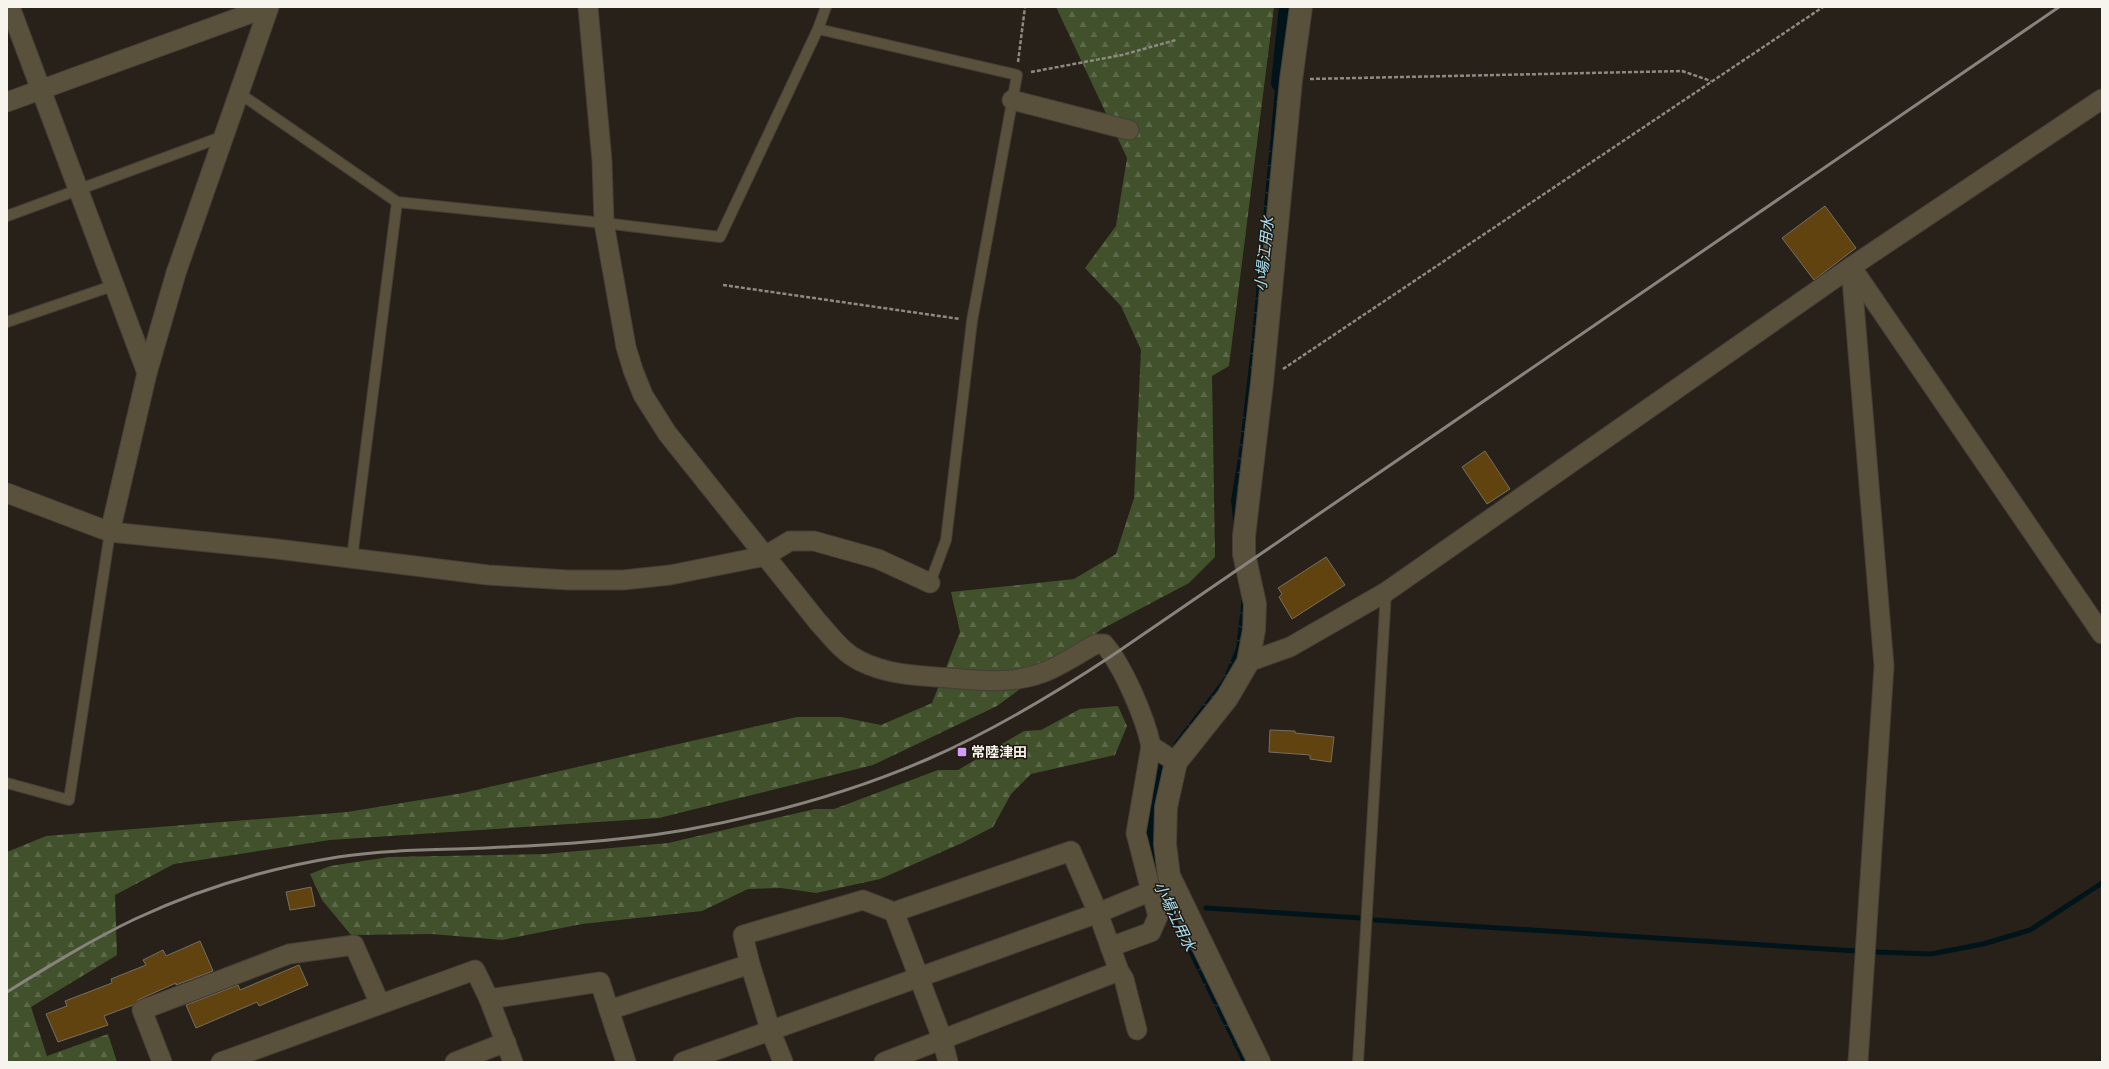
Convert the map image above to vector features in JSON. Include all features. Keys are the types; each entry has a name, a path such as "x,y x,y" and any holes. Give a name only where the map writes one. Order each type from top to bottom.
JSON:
{"street":[{"path":"10,7 147,373"},
{"path":"7,102 269,7"},
{"path":"110,532 147,373 176,273 269,7"},
{"path":"588,7 602,161 604,223 626,347 643,395 667,433 765,556 839,646 859,660 881,670 924,677 975,682 1005,681 1043,673 1096,644 1104,644 1113,655 1148,731 1151,746 1136,833 1158,916 1151,932 1110,947"},
{"path":"1259,1062 1169,876 1165,844 1166,807 1176,762 1227,698 1248,662 1254,630 1255,604 1244,554 1244,536 1262,383 1291,80 1301,7"},
{"path":"1248,662 1290,647 1386,592 1851,267 2102,99"},
{"path":"1012,100 1129,130"},
{"path":"1851,267 1862,298 2102,634"},
{"path":"1858,1062 1884,666 1862,298"},
{"path":"7,493 110,532 352,558 488,575 568,580 623,580 670,575 765,556 790,542 814,541 878,559 930,583"},
{"path":"1151,746 1176,762"},
{"path":"784,1062 771,1032 750,964 743,935 863,900 894,912 1071,851 1098,913 1119,971 1124,979 1137,1030"},
{"path":"683,1062 771,1032 1098,913 1151,891"},
{"path":"894,912 942,1038 948,1062"},
{"path":"162,1062 142,1010 289,954 354,945 380,1004"},
{"path":"610,1010 750,964"},
{"path":"221,1062 475,970 489,999 513,1062"},
{"path":"884,1062 942,1038 1119,971"},
{"path":"489,999 600,982 626,1062"},
{"path":"455,1062 506,1042"}],"lane":[{"path":"239,93 397,202 604,223 720,237 818,29 826,7"},
{"path":"818,29 1017,75 972,321 946,540 930,583"},
{"path":"7,216 224,136"},
{"path":"352,558 397,202"},
{"path":"7,322 114,285"},
{"path":"7,783 69,800 110,532"},
{"path":"1358,1062 1386,592"}],"path":[{"path":"1025,7 1017,75 1122,55 1176,40"},
{"path":"1262,383 1823,7"},
{"path":"1291,80 1682,71 1712,81"},
{"path":"722,285 972,321"}],"green space":[{"path":"1056,7 1274,7 1229,366 1212,376 1215,557 1189,583 1102,629 997,706 873,765 659,818 330,840 174,864 115,895 117,955 31,1007 47,1056 108,1034 117,1062 7,1062 7,852 46,836 347,812 463,793 797,717 841,717 881,725 932,703 960,632 951,592 1074,579 1116,554 1134,498 1141,350 1121,306 1085,268 1116,226 1127,158"},
{"path":"1118,706 1127,726 1115,755 1031,774 1011,794 993,827 962,843 880,879 816,893 781,888 748,889 702,911 582,924 502,940 432,934 351,935 322,900 310,874 330,866 389,857 544,854 668,843 815,809 834,809 938,770 958,770 1024,731 1041,730 1080,709"}],"water":[{"path":"1277,68 1286,70 1250,599 1244,651 1230,686 1177,753 1171,747 1223,679 1236,648 1242,597 1231,501 1240,444 1251,347"},
{"path":"1161,876 1252,1062 1242,1062 1153,880"}],"building":[{"path":"1825,206 1856,248 1814,280 1782,238"},
{"path":"1485,451 1510,489 1487,504 1462,467"},
{"path":"1326,557 1345,585 1292,619 1279,597 1282,594 1278,588"},
{"path":"1270,730 1295,731 1295,733 1334,737 1331,762 1310,759 1310,755 1269,752"},
{"path":"311,887 315,906 290,910 286,892"},
{"path":"200,941 213,971 176,985 176,983 138,1000 133,1005 104,1016 108,1025 58,1042 46,1014 67,1006 65,1001 112,983 111,979 146,965 143,960 163,950 166,956"},
{"path":"299,965 308,985 259,1006 257,1002 196,1028 186,1005 238,985 240,990"}],"waterway":[{"name":"小場江用水","path":"1280,83 1288,7"},
{"name":"小場江用水","path":"1151,859 1146,832 1148,794 1152,782 1162,763"},
{"path":"1874,952 1931,954 1983,944 2030,930 2102,883"},
{"path":"1206,908 1360,918"},
{"path":"1375,920 1857,951"}],"railway":[{"path":"7,992 86,944 159,908 209,889 286,867 367,853 570,843 628,838 685,830 808,802 899,771 952,748 1023,711 1113,655 2059,7"}],"place":[{"name":"常陸津田","path":"962,752"}]}
